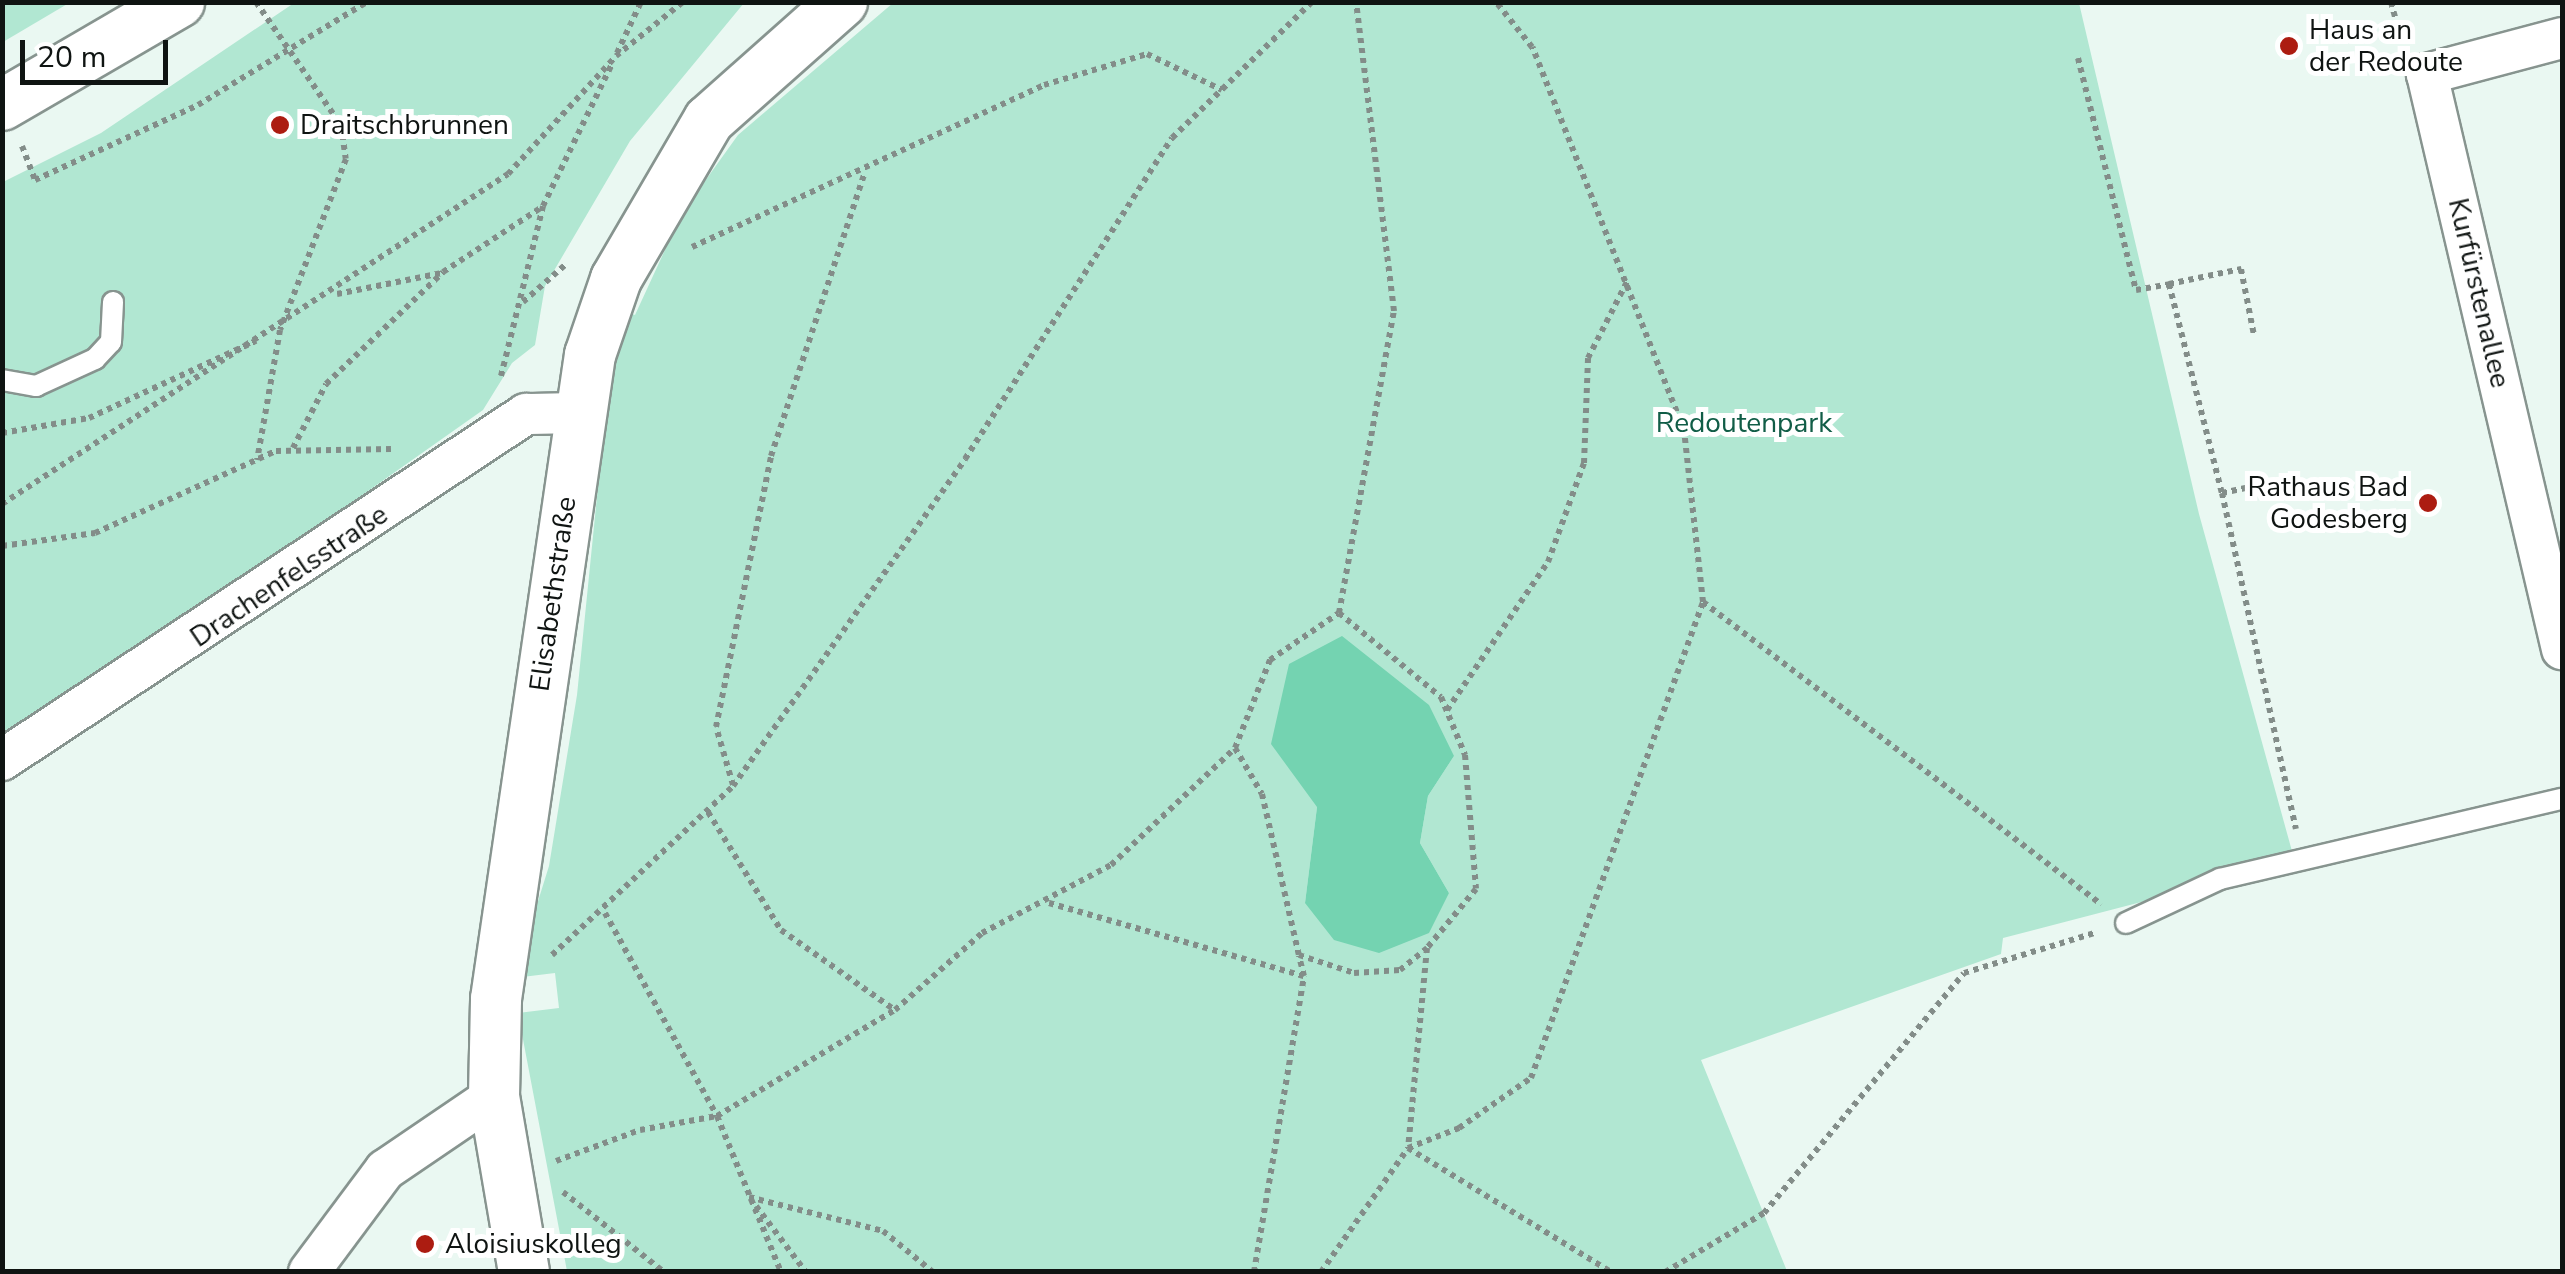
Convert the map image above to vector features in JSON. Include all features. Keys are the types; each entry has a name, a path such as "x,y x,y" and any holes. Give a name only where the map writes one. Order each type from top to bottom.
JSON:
{"street":[{"path":"4,105 179,2"},
{"name":"Elisabethstraße","path":"524,1272 494,1096 496,999 580,413 616,279 710,120 842,2"},
{"name":"Kurfürstenallee","path":"2562,38 2427,74 2562,649"},
{"path":"526,414 580,413"},
{"name":"Drachenfelsstraße","path":"2,760 526,414"},
{"path":"309,1272 385,1170 494,1096"}],"lane":[{"path":"2,380 36,386 94,359 111,342 113,302"},
{"path":"2126,923 2220,879 2562,799"}],"path":[{"path":"256,2 341,125 346,159 280,330 257,460"},
{"path":"4,105 36,180 198,105 367,2"},
{"path":"526,414 500,376 544,206 641,2"},
{"path":"2,504 280,330 508,174 616,56 682,2"},
{"path":"496,999 604,913 733,786 965,459 1172,138 1312,2"},
{"path":"534,1170 640,1130 716,1116 895,1010 982,933 1111,866 1234,748 1270,660 1339,613 1394,311 1356,2"},
{"path":"1408,1148 1459,1128 1531,1078 1703,602 1684,430 1628,280 1532,47 1496,2"},
{"path":"687,249 864,175 1044,85 1147,54 1222,90"},
{"path":"2078,58 2136,290 2241,268 2254,335"},
{"path":"733,786 716,727 771,456 864,175"},
{"path":"292,449 326,384 443,272 544,206"},
{"path":"330,296 443,272"},
{"path":"1446,711 1548,562 1584,463 1588,358 1628,280"},
{"path":"2168,284 2222,494 2303,860"},
{"path":"2,433 89,418 280,330"},
{"path":"2,546 95,533 257,460 292,449 378,442 441,473"},
{"path":"2222,494 2292,478"},
{"path":"1703,602 2126,923"},
{"path":"1299,954 1354,973 1400,970 1428,948 1476,889 1465,755 1446,711 1339,613"},
{"path":"1234,748 1262,794 1304,976 1254,1272"},
{"path":"708,812 781,930 895,1010"},
{"path":"1048,902 1304,976"},
{"path":"604,913 716,1116 781,1272"},
{"path":"1665,1272 1764,1213 1964,972 2126,923"},
{"path":"1321,1272 1408,1148 1428,948"},
{"path":"1408,1148 1610,1272"},
{"path":"549,1181 664,1272"},
{"path":"749,1197 806,1272"},
{"path":"749,1197 883,1231 933,1272"}],"green space":[{"path":"3,2 69,2 69,3 3,42"},
{"path":"294,3 744,3 630,141 545,286 535,345 512,363 483,410 83,692 3,734 3,182 101,133"},
{"name":"Redoutenpark","path":"893,3 2079,3 2199,514 2295,862 2003,938 2001,954 1701,1060 1787,1271 567,1271 518,1013 559,1008 555,973 514,978 549,866 577,695 616,308 635,315 682,213 738,135","holes":["1454,756 1428,796 1420,843 1449,893 1305,903 1317,807"]}],"shaded area":[{"path":"1342,636 1429,705 1454,756 1428,796 1420,843 1449,893 1429,933 1379,953 1334,940 1305,903 1317,807 1271,744 1289,664"}],"place":[{"name":"Haus an der Redoute","path":"2289,46"},
{"name":"Draitschbrunnen","path":"280,125"},
{"name":"Rathaus Bad Godesberg","path":"2428,503"},
{"name":"Aloisiuskolleg","path":"425,1244"}]}
